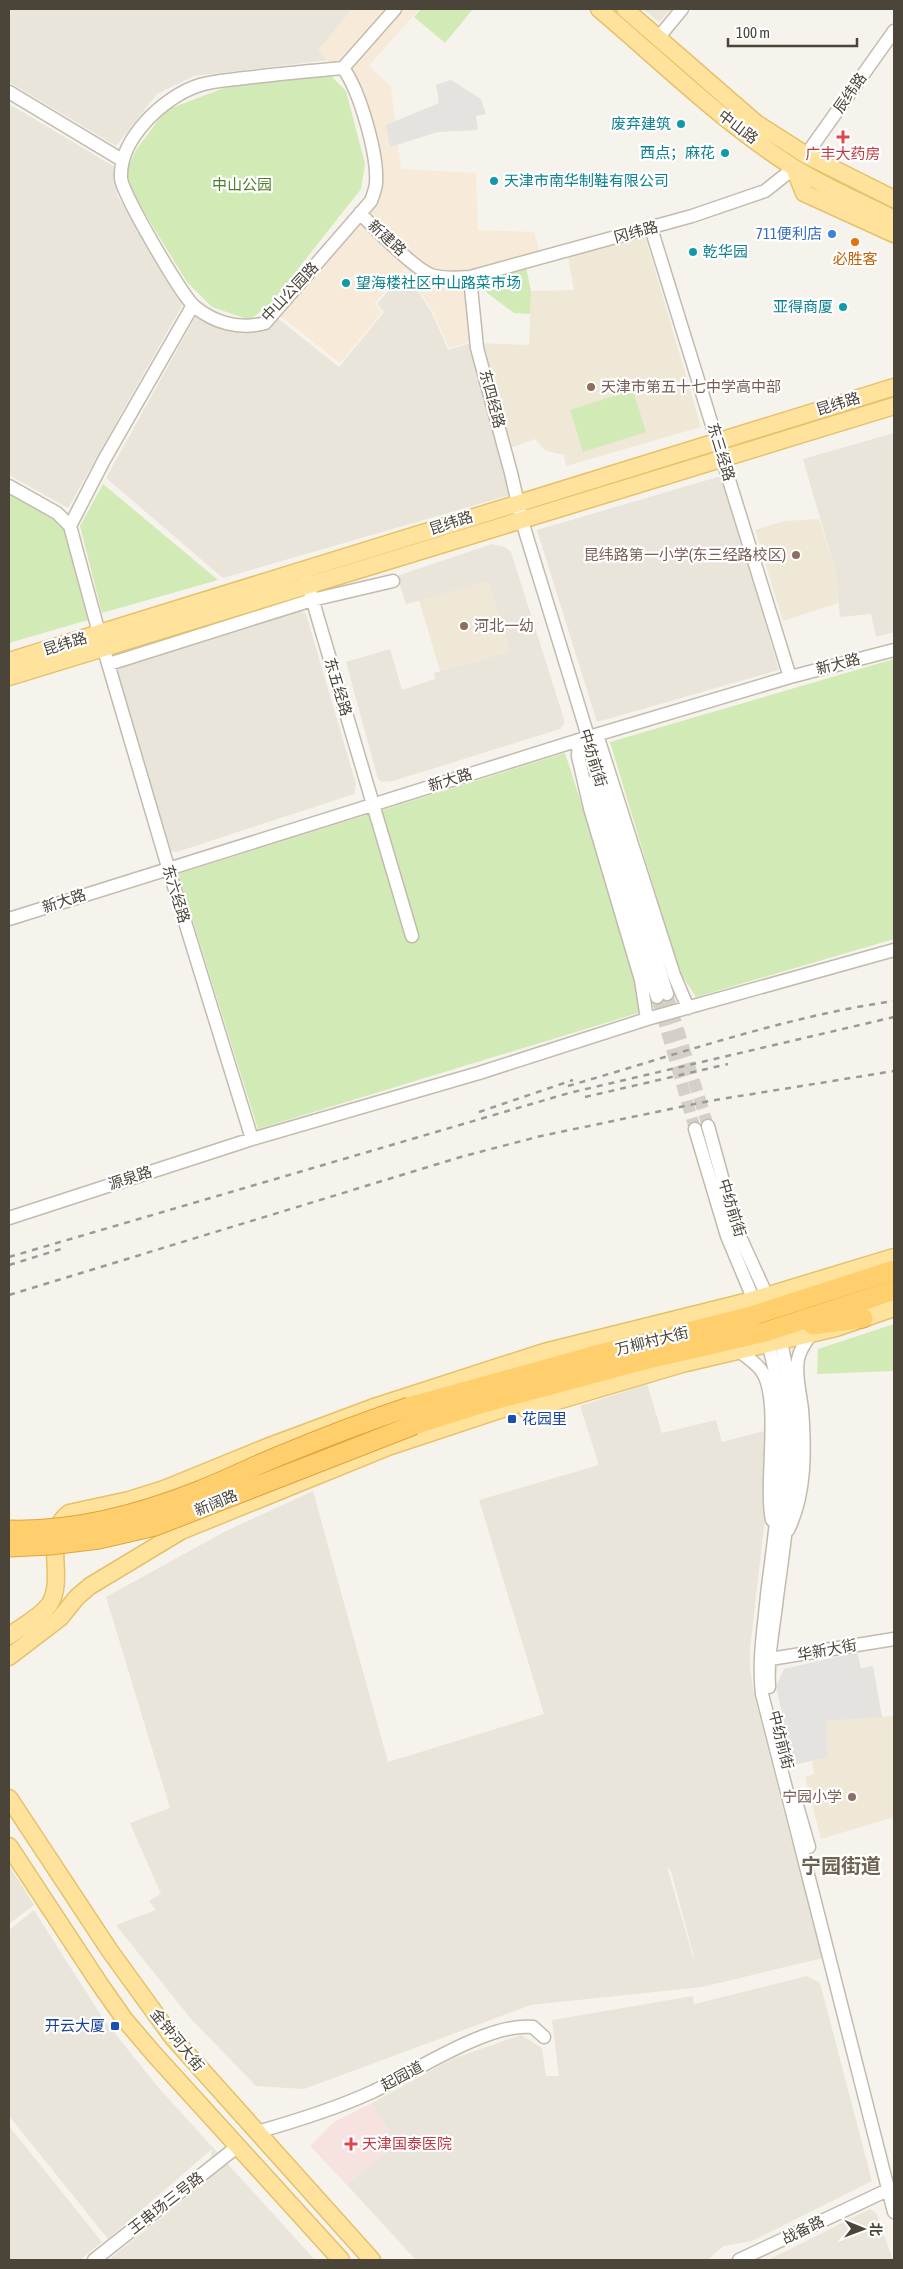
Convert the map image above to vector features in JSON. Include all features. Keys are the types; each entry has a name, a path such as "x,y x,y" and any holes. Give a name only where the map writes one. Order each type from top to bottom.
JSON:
{"highway":[{"name":"万柳村大街","path":"411,1416 600,1354 763,1312 894,1270"},
{"name":"万柳村大街","path":"411,1416 474,1406 640,1361 765,1332 894,1290"},
{"path":"765,1332 863,1318"},
{"name":"新阔路","path":"9,1530 68,1527 115,1518 160,1506 328,1436 411,1416"},
{"name":"新阔路","path":"9,1547 50,1545 98,1538 155,1526 411,1416"}],"main road":[{"name":"中山路","path":"599,9 708,105 794,168"},
{"name":"中山路","path":"625,9 756,123 806,155 894,200"},
{"path":"794,168 804,193 894,230"},
{"name":"昆纬路","path":"308,585 518,502 894,387"},
{"name":"昆纬路","path":"9,661 101,640 308,585 894,406"},
{"name":"昆纬路","path":"9,677 101,640"},
{"path":"9,1636 41,1613 49,1604 55,1585 58,1527 62,1518 69,1513 129,1500 164,1489 266,1447 377,1406 544,1352 749,1302 894,1257"},
{"path":"763,1312 856,1269"},
{"path":"478,1418 540,1407 586,1394 639,1375 812,1333 894,1308"},
{"path":"485,1372 578,1354 600,1354"},
{"path":"9,1657 60,1618 77,1597 90,1586 181,1531 388,1447 592,1381 640,1361"},
{"name":"金钟河大街","path":"9,1798 110,1951 167,2031 372,2260"},
{"name":"金钟河大街","path":"9,1846 125,2020 342,2260"}],"street":[{"path":"9,486 57,513 70,526 104,460 193,305 145,229 126,194 121,180 122,160 134,137 160,106 200,85 343,68 395,9"},
{"path":"658,38 682,9"},
{"name":"辰纬路","path":"806,155 894,31"},
{"name":"中山公园路","path":"193,305 232,326 250,327 265,323 371,201 376,183 370,137 360,102 350,78 343,68"},
{"path":"9,92 122,160"},
{"name":"冈纬路","path":"470,277 651,228 765,191 794,168"},
{"name":"新建路","path":"360,213 430,275 452,278 470,277"},
{"name":"东三经路","path":"651,228 790,677"},
{"name":"东四经路","path":"470,277 477,348 522,520"},
{"name":"中纺前街","path":"522,520 588,738"},
{"name":"东六经路","path":"70,526 101,640 168,868 252,1139"},
{"path":"109,664 308,585 394,581"},
{"name":"东五经路","path":"308,585 412,936"},
{"name":"新大路","path":"9,919 588,738 790,677 894,650"},
{"path":"588,738 662,996"},
{"path":"588,738 674,975 688,1008"},
{"path":"588,738 578,756 590,808 641,980 647,1019"},
{"name":"源泉路","path":"9,1218 252,1139 479,1073 647,1019 894,950"},
{"name":"中纺前街","path":"750,1291 728,1236 702,1128 736,1228 763,1287"},
{"path":"780,1533 796,1514 803,1457 797,1360 803,1344 812,1333"},
{"name":"中纺前街","path":"776,1349 789,1382 793,1454 780,1533 765,1660 773,1712 839,1962 892,2186 894,2212"},
{"path":"738,1350 762,1371 767,1386 772,1449 769,1497 780,1533"},
{"name":"华新大街","path":"765,1660 894,1639"},
{"name":"起园道","path":"257,2132 320,2113 372,2092 422,2065 485,2037 524,2026 533,2027 544,2037"},
{"name":"王串场三号路","path":"94,2260 238,2146"},
{"name":"战备路","path":"739,2260 892,2186"}],"shaded area":[{"path":"9,9 382,9 337,59 194,76 157,94 116,146 9,82"},
{"path":"352,9 419,9 369,66 391,87 401,169 476,173 478,230 534,232 542,261 467,282 470,342 449,348 433,312 405,268 374,304 382,312 340,363 273,310 368,197 372,182 363,127 346,81 318,50"},
{"path":"643,9 671,9 659,22"},
{"path":"451,80 481,99 486,114 476,116 478,130 438,132 390,147 386,125 439,103 436,85"},
{"path":"9,104 115,167 117,195 183,304 68,508 9,475"},
{"name":"天津市第五十七中学高中部","path":"645,236 701,427 566,466 564,455 546,451 535,439 511,448 479,343 529,345 531,291 574,290 568,257"},
{"path":"405,271 432,313 448,350 471,343 510,495 223,578 106,478 197,314 239,330 276,317 339,367 384,312 377,304"},
{"path":"894,433 894,632 876,637 871,614 840,617 835,570 803,459"},
{"path":"721,476 779,670 597,722 537,530"},
{"name":"昆纬路第一小学(东三经路校区)","path":"819,519 835,570 838,603 783,621 755,530 784,521"},
{"path":"492,544 505,547 511,552 564,724 560,729 393,781 382,782 378,779 346,662 390,649 402,690 435,679 434,673 510,651 488,582 406,604 397,576"},
{"name":"河北一幼","path":"488,582 510,651 440,671 419,600"},
{"path":"300,609 306,614 356,784 354,794 177,852 171,851 117,671 118,666"},
{"path":"647,1384 662,1433 716,1420 722,1442 768,1430 766,1509 750,1649 750,1668 754,1693 783,1809 823,1958 702,1987 531,2005 304,2089 256,2086 191,2019 116,1925 156,1910 149,1901 161,1894 130,1823 170,1808 106,1597 226,1531 313,1491 388,1762 544,1714 479,1500 599,1465 580,1406","holes":["667,1867 671,1871 694,1957"]},
{"path":"857,1652 861,1668 873,1666 882,1717 826,1721 828,1757 793,1765 776,1686 784,1669"},
{"name":"宁园小学","path":"894,1716 894,1817 821,1839 805,1777 814,1774 812,1760 828,1757 825,1721"},
{"path":"9,1865 34,1905 9,1924"},
{"path":"34,1910 102,2017 157,2086 315,2260 113,2260 111,2258 208,2180 212,2149 108,2239 9,2116 9,1930"},
{"path":"807,1976 820,1983 872,2181 752,2241 723,2246 708,2260 416,2260 347,2185 388,2151 389,2131 372,2103 452,2059 521,2035 542,2048 546,2076 559,2076 552,2020 693,1996 694,2004"},
{"name":"天津国泰医院","path":"372,2103 389,2131 390,2142 388,2151 347,2185 310,2146 334,2122"},
{"path":"9,2126 102,2242 80,2260 9,2260"},
{"path":"870,2209 876,2213 893,2260 768,2260"}],"green space":[{"path":"421,9 473,9 445,43 414,17"},
{"name":"中山公园","path":"327,72 346,91 365,164 361,189 272,302 250,320 212,307 187,282 133,194 126,171 136,150 166,110 227,87"},
{"path":"526,267 531,291 530,314 514,313 487,293 486,288 494,277"},
{"path":"633,390 646,432 583,452 570,410"},
{"path":"103,484 218,580 102,613 80,526"},
{"path":"9,493 49,516 64,528 88,620 9,643"},
{"path":"894,659 894,939 696,997 679,971 610,742"},
{"path":"565,753 648,1010 258,1129 178,874"},
{"path":"894,1324 894,1371 817,1374 818,1349"}],"tunnel":[{"path":"667,994 708,1126"},
{"path":"657,997 695,1129"}],"railway":[{"path":"568,1086 771,1027 853,1008 894,1001"},
{"path":"9,1257 569,1093 894,1017"},
{"path":"585,1097 728,1064"},
{"path":"9,1295 464,1156 541,1136 709,1101 894,1071"},
{"path":"479,1112 573,1080"},
{"path":"9,1265 61,1249"}],"place":[{"name":"废弃建筑","path":"681,124"},
{"name":"广丰大药房","path":"843,137"},
{"name":"西点；麻花","path":"725,153"},
{"name":"天津市南华制鞋有限公司","path":"494,181"},
{"name":"711便利店","path":"832,234"},
{"name":"必胜客","path":"855,242"},
{"name":"乾华园","path":"693,252"},
{"name":"望海楼社区中山路菜市场","path":"346,283"},
{"name":"亚得商厦","path":"843,307"},
{"name":"天津市第五十七中学高中部","path":"591,387"},
{"name":"昆纬路第一小学(东三经路校区)","path":"796,555"},
{"name":"河北一幼","path":"464,626"},
{"name":"花园里","path":"512,1419"},
{"name":"宁园小学","path":"852,1797"},
{"name":"开云大厦","path":"115,2026"},
{"name":"天津国泰医院","path":"351,2144"}],"district":[{"name":"宁园街道","path":"841,1866"}]}
